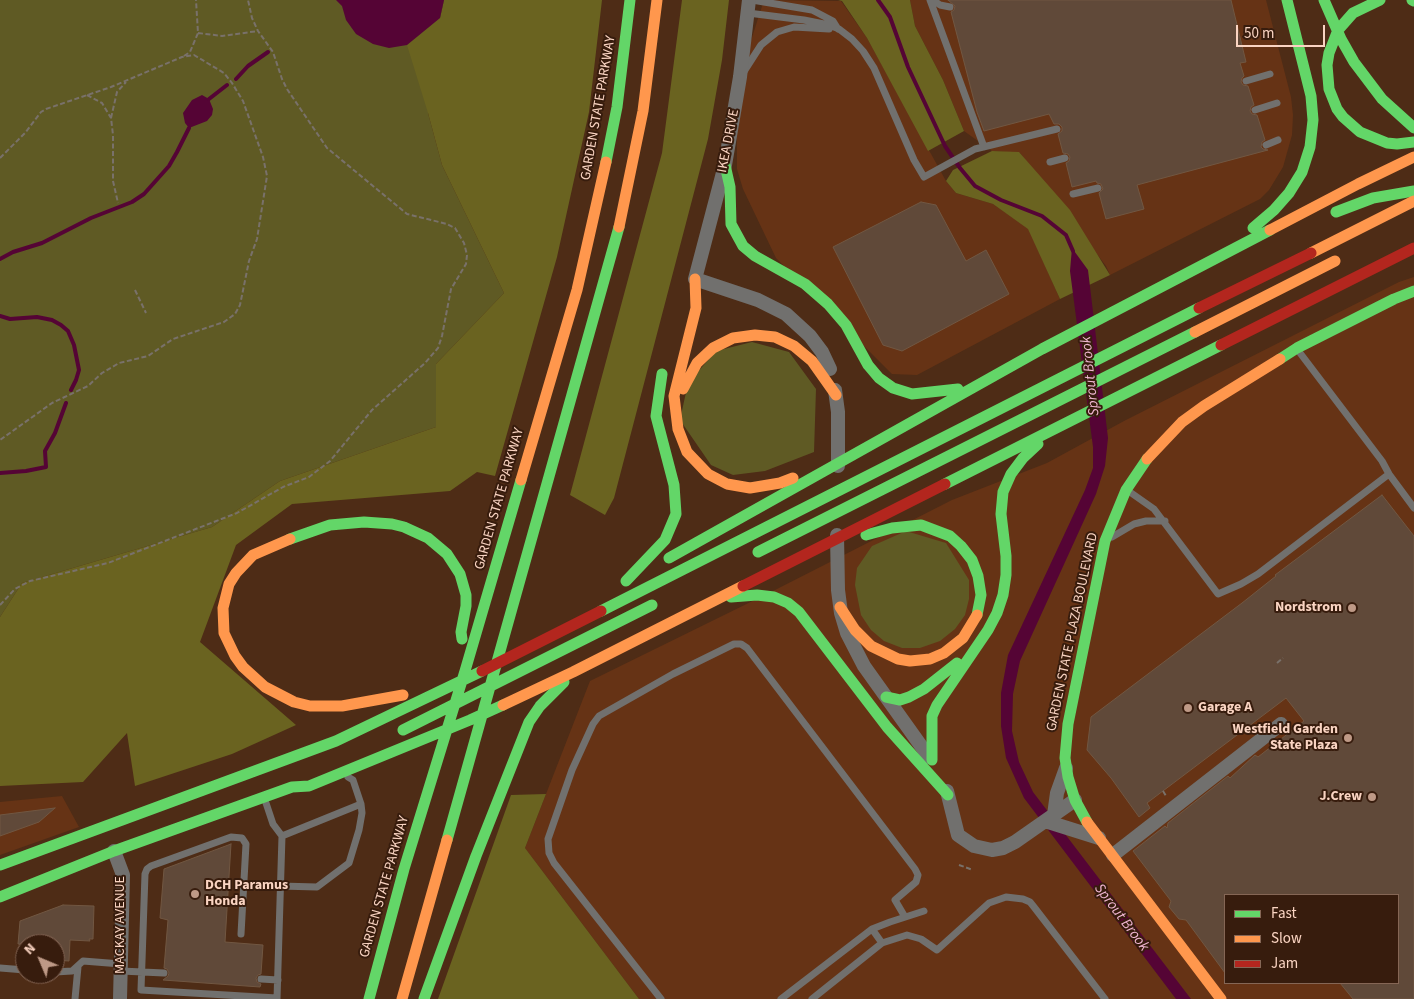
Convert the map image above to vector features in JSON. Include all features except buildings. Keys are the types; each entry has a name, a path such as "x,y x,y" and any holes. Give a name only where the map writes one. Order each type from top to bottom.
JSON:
{"main road":[{"name":"GARDEN STATE PARKWAY","path":"369,999 404,869 437,763 460,670 473,646 577,290 605,169 617,107 630,0"},
{"path":"402,999 618,233 643,111 657,0"},
{"path":"1156,290 1265,218 1289,193 1302,172 1310,147 1313,108 1287,0"},
{"path":"1380,0 1363,6 1353,13 1338,30 1329,53 1327,65 1330,89 1337,109 1360,132 1387,143 1414,142"},
{"path":"1326,4 1340,39 1358,68 1382,98 1414,128"},
{"path":"665,364 656,416 674,485 676,514 674,523 665,540 621,584 1042,349 1358,184 1414,157"},
{"path":"725,166 730,187 731,224 743,246 755,256 805,284 828,304 846,325 868,365 879,378 893,388 912,394 970,388"},
{"path":"1323,219 1347,207 1373,198 1414,191"},
{"path":"0,865 336,741 756,533 1414,201"},
{"path":"0,897 114,851 264,797 292,787 309,786 470,720 574,672 722,598 819,547 1414,248"},
{"path":"749,557 1342,257"},
{"path":"1317,298 1414,260"},
{"path":"686,295 695,279"},
{"path":"695,279 696,308 675,387 678,429 687,452 701,468 717,480 738,487 750,488 775,484 857,453"},
{"name":"GARDEN STATE PLAZA BOULEVARD","path":"1221,999 1086,819 1075,800 1066,768 1065,745 1068,724 1105,541 1126,490 1146,460 1182,422 1256,372 1297,348 1394,299 1414,291"},
{"path":"676,418 683,390 697,363 713,348 728,340 744,336 775,337 794,346 812,361 836,395"},
{"path":"954,432 978,408 994,399"},
{"path":"932,760 932,716 997,613 1003,596 1006,556 1000,514 1003,492 1011,474 1023,458 1057,428"},
{"path":"288,758 333,730 407,693 342,706 310,706 278,695 264,687 248,672 235,656 224,633 223,608 229,584 236,573 253,555 280,541 314,530 348,523 364,522 392,524 404,527 428,538 447,554 455,564 464,585 466,606 461,632 460,670"},
{"path":"819,547 892,528 921,526 942,532 956,541 972,560 978,576 981,595 977,618 955,646 939,656 910,661 885,654 862,638 840,606"},
{"path":"722,598 757,595 774,597 788,603 799,612 887,728 948,794"},
{"path":"396,733 660,601"},
{"path":"460,670 484,654 514,639"},
{"path":"886,697 900,700 909,698 974,650"},
{"path":"424,999 476,856 529,722 540,706 574,672"},
{"path":"292,787 303,775"}],"street":[{"name":"IKEA DRIVE","path":"695,279 725,166 750,4"},
{"path":"695,279 777,308 810,336 822,352 832,377 836,395 838,430 837,572 840,606 847,634 864,666 932,760 948,794 958,836 966,842 984,849 1003,848 1029,833 1075,800"},
{"path":"1112,855 1281,724"},
{"path":"1050,818 1066,768"},
{"path":"1050,818 1064,826 1100,839"},
{"name":"MACKAY AVENUE","path":"114,851 123,875 120,999"}],"lane":[{"path":"932,0 940,5 950,7"},
{"path":"932,0 984,148"},
{"path":"750,4 812,10 833,20 839,29 858,45 869,60 914,160 924,177 974,149 1057,129"},
{"path":"750,4 839,29"},
{"path":"740,77 761,45 777,32 794,27 839,29"},
{"path":"1246,81 1270,74"},
{"path":"1255,110 1277,103"},
{"path":"1266,145 1278,140"},
{"path":"1050,162 1065,158"},
{"path":"1073,194 1098,188"},
{"path":"1297,348 1382,461 1388,474 1414,508"},
{"path":"1126,490 1154,508 1218,594 1258,574 1388,474"},
{"path":"1105,541 1134,524 1146,521 1165,521"},
{"path":"661,999 554,863 549,854 548,839 572,770 593,724 599,716 674,674 734,644 741,644 746,648 915,869 918,875 916,882 895,900 905,917"},
{"path":"243,885 317,887 349,862 362,813 353,780 342,773"},
{"path":"241,934 246,844 242,838 231,837 147,868 145,874 140,990 277,998 282,886 282,836 273,824 264,797"},
{"path":"282,836 361,804"},
{"path":"812,999 882,943 907,934 921,939 937,950 989,903 1006,897 1023,899 1030,902 1104,999"},
{"path":"781,999 872,929 924,912"},
{"path":"872,929 882,943"},
{"path":"65,971 72,971 83,961 164,973"},
{"path":"75,999 78,966"},
{"path":"0,968 15,969"},
{"path":"261,979 278,980"}],"path":[{"path":"0,158 25,133 41,112 46,109 127,80 190,52 198,33 196,0"},
{"path":"0,605 14,589 30,581 108,563 238,513 282,487 309,477 330,461 372,410 425,363 438,348 451,289 466,264 467,256 464,243 455,228 447,224 407,214 327,148 287,89 273,52 258,31 252,18 248,0"},
{"path":"198,33 222,36 258,31"},
{"path":"0,440 52,403 88,386 102,373 119,364 148,356 173,339 224,322 235,314 240,305 249,261 257,239 261,218 267,176 263,157 243,101 224,73 194,55 182,57"},
{"path":"118,203 113,181 111,118 118,92 127,80"},
{"path":"86,95 102,103 111,118"},
{"path":"135,290 146,313"},
{"path":"1277,662 1282,658"},
{"path":"959,865 973,870"}],"shaded area":[{"path":"0,0 444,0 428,113 442,165 504,293 436,364 436,427 280,481 212,527 22,583 0,617"},
{"path":"444,0 602,0 589,112 557,257 495,476 477,472 450,491 292,504 236,545 200,642 296,725 232,754 135,786 127,733 83,782 0,786 0,617 22,583 212,527 280,481 436,427 436,364 504,293 442,165 407,45 440,18"},
{"path":"682,0 729,0 722,60 708,139 614,498 605,515 570,495 662,153"},
{"path":"764,0 841,1 867,38 946,181 956,193 993,204 1029,229 1060,299 917,375 892,374 776,258 743,189 737,169 737,124 746,56"},
{"path":"838,0 910,0 915,26 943,80 964,131 928,151 867,38 842,1"},
{"path":"910,0 1266,0 1291,97 1293,115 1292,135 1283,167 1269,190 1260,199 1110,275 1106,266 1020,153 992,151 964,131 943,80 915,26"},
{"path":"992,151 1019,152 1070,210 1110,275 1060,299 1028,229 993,204 956,193 946,181 953,170"},
{"name":"Westfield Garden State Plaza","path":"1414,277 1414,999 639,999 525,848 590,681 952,500 1047,463 1124,421 1399,282"},
{"path":"752,342 789,352 816,389 814,452 765,471 733,475 711,465 680,420 688,383 716,351"},
{"path":"906,531 946,543 969,580 969,599 965,615 955,629 940,641 920,648 902,648 884,641 871,630 861,615 855,585 857,568 872,546"},
{"path":"546,794 525,848 639,999 438,999 511,795"},
{"path":"62,796 79,827 0,855 0,802"}],"water":[{"path":"336,0 444,0 440,18 407,45 389,48 373,44 356,34 346,20 342,6"},
{"path":"202,95 209,99 213,109 212,115 207,121 189,128 185,123 183,113 192,100"},
{"path":"1072,248 1088,270 1108,438 1105,466 1096,494 1020,661 1013,694 1012,731 1019,762 1033,792 1191,999 1176,999 1024,798 1006,758 1001,726 1001,693 1008,655 1085,490 1093,468 1093,447 1070,271"}],"waterway":[{"name":"Sprout Brook","path":"878,0 890,17 908,67 945,146 960,168 975,186 1001,200 1042,216 1066,235 1073,251"},
{"path":"236,79 248,66 268,52"},
{"path":"209,99 227,85"},
{"path":"0,259 13,252 42,243 91,218 132,202 144,194 169,166 189,128"},
{"path":"0,316 10,319 37,317 52,320 68,331 74,345 79,370 71,390"},
{"path":"0,473 46,467 45,451 55,433 66,403"}],"traffic: fast":[{"path":"606,162 617,107 630,0"},
{"path":"1253,228 1274,210 1289,193 1302,172 1310,147 1313,120 1311,96 1287,0"},
{"path":"1324,0 1341,39 1354,62 1382,99 1414,128"},
{"path":"1380,0 1353,13 1338,30 1329,53 1327,65 1329,89 1337,109 1360,132 1387,143 1414,142"},
{"path":"725,165 730,187 731,224 743,246 755,256 805,284 828,304 846,325 868,365 879,378 893,388 912,394 958,389"},
{"path":"1336,212 1373,198 1414,191"},
{"path":"447,840 619,227"},
{"path":"669,558 1042,349 1270,230"},
{"path":"1280,359 1297,348 1394,299 1414,291"},
{"path":"601,611 1199,308"},
{"path":"758,552 1195,332"},
{"path":"945,484 1221,345"},
{"path":"626,581 665,540 676,514 674,485 656,416 662,374"},
{"path":"932,760 932,716 937,705 988,630 997,613 1003,595 1006,575 1006,556 1001,514 1003,492 1011,474 1023,458 1038,444"},
{"path":"1087,822 1075,800 1068,777 1065,758 1068,724 1105,541 1126,490 1147,459"},
{"path":"369,999 404,869 521,480"},
{"path":"290,539 330,525 364,522 392,524 404,527 428,538 447,554 460,574 466,595 461,632 462,639"},
{"path":"866,535 892,528 921,525 950,536 972,560 978,576 981,595 977,615"},
{"path":"731,597 757,595 774,597 788,603 799,612 887,727 948,795"},
{"path":"403,730 652,605"},
{"path":"886,697 900,700 909,697 924,689 957,663"},
{"path":"0,865 336,741 482,671"},
{"path":"424,999 476,856 529,722 540,706 564,682"},
{"path":"0,897 114,851 292,787 309,786 503,705"}],"traffic: slow":[{"path":"619,227 643,111 657,0"},
{"path":"1270,230 1414,157"},
{"path":"521,480 577,290 606,162"},
{"path":"1311,253 1414,201"},
{"path":"1195,332 1335,261"},
{"path":"695,279 696,308 674,396 678,429 687,452 708,474 727,484 750,488 780,483 793,478"},
{"path":"683,389 697,363 713,348 733,338 755,335 775,337 794,346 812,361 836,395"},
{"path":"1147,459 1182,422 1204,406 1280,359"},
{"path":"290,539 253,555 236,573 229,584 223,608 224,633 235,656 243,667 265,687 294,702 310,706 342,706 403,695"},
{"path":"503,705 573,672 743,586"},
{"path":"840,607 855,630 871,646 898,659 910,661 930,659 944,653 963,638 977,615"},
{"path":"1087,822 1221,999"},
{"path":"402,999 447,840"}],"traffic: jam":[{"path":"1221,345 1414,248"},
{"path":"1199,308 1311,253"},
{"path":"743,586 945,484"},
{"path":"482,671 601,611"}],"place":[{"name":"Nordstrom","path":"1352,608"},
{"name":"Garage A","path":"1188,708"},
{"name":"Westfield Garden State Plaza","path":"1348,738"},
{"name":"J.Crew","path":"1372,797"},
{"name":"DCH Paramus Honda","path":"195,894"}]}
